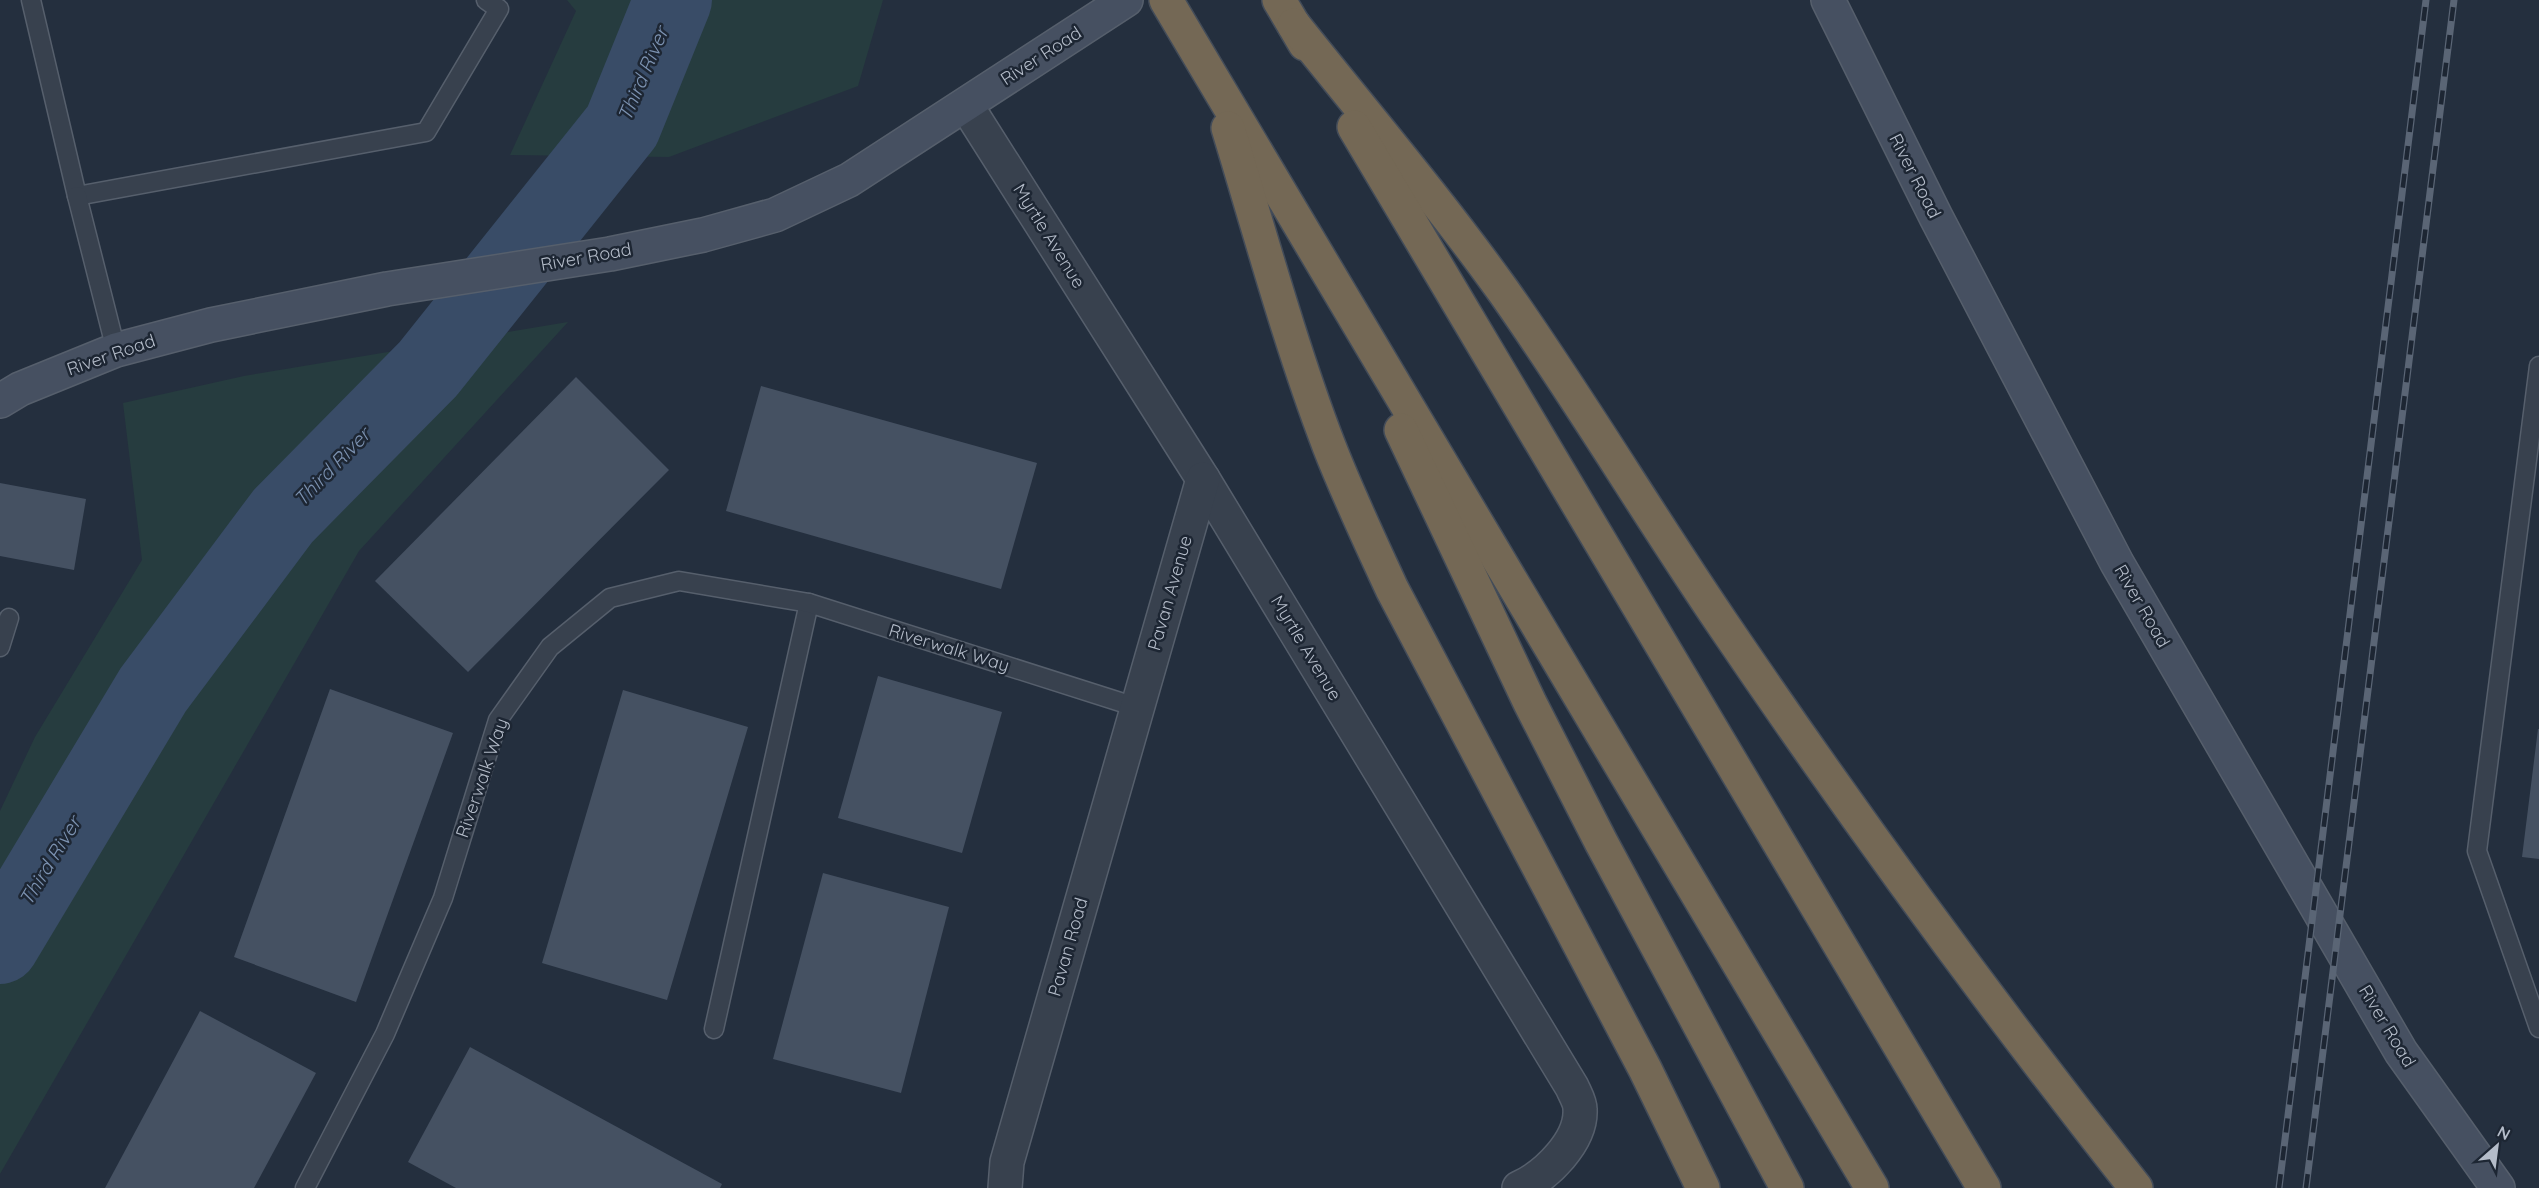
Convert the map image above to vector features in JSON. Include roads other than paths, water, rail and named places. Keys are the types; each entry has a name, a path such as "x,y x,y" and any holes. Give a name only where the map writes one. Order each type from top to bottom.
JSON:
{"highway":[{"path":"1166,0 1872,1188"},
{"path":"1286,13 1984,1188"},
{"path":"1286,13 1456,227 1504,292 1678,557 1819,764 2006,1021 2136,1188"},
{"path":"1212,78 1302,367 1329,444 1358,516 1392,589 1644,1069 1703,1188"},
{"path":"1326,268 1530,703 1600,842 1787,1188"}],"street":[{"name":"River Road","path":"0,401 20,389 116,350 211,325 387,289 610,254 703,235 775,215 849,180 1126,0"},
{"name":"River Road","path":"1828,0 1936,218 2117,563 2401,1052 2498,1188"},
{"name":"Myrtle Avenue","path":"966,105 1203,479 1572,1087 1580,1109 1576,1130 1567,1149 1550,1166 1519,1188"},
{"name":"Pavan Avenue","path":"1136,707 1203,479"},
{"name":"Pavan Road","path":"1005,1188 1007,1162 1136,707"}],"lane":[{"path":"31,0 116,350"},
{"path":"77,196 426,132 499,9 486,0"},
{"path":"2539,366 2477,851 2539,1028"},
{"name":"Riverwalk Way","path":"312,1186 385,1034 443,898 498,720 550,647 610,598 679,581 809,603 1136,707"},
{"path":"714,1029 809,603"},
{"path":"0,647 9,618"}],"waterway":[{"name":"Third River","path":"0,945 153,690 283,516 428,369 622,126 673,0"}],"railway":[{"path":"2279,1188 2426,0"},
{"path":"2306,1188 2454,0"}]}
